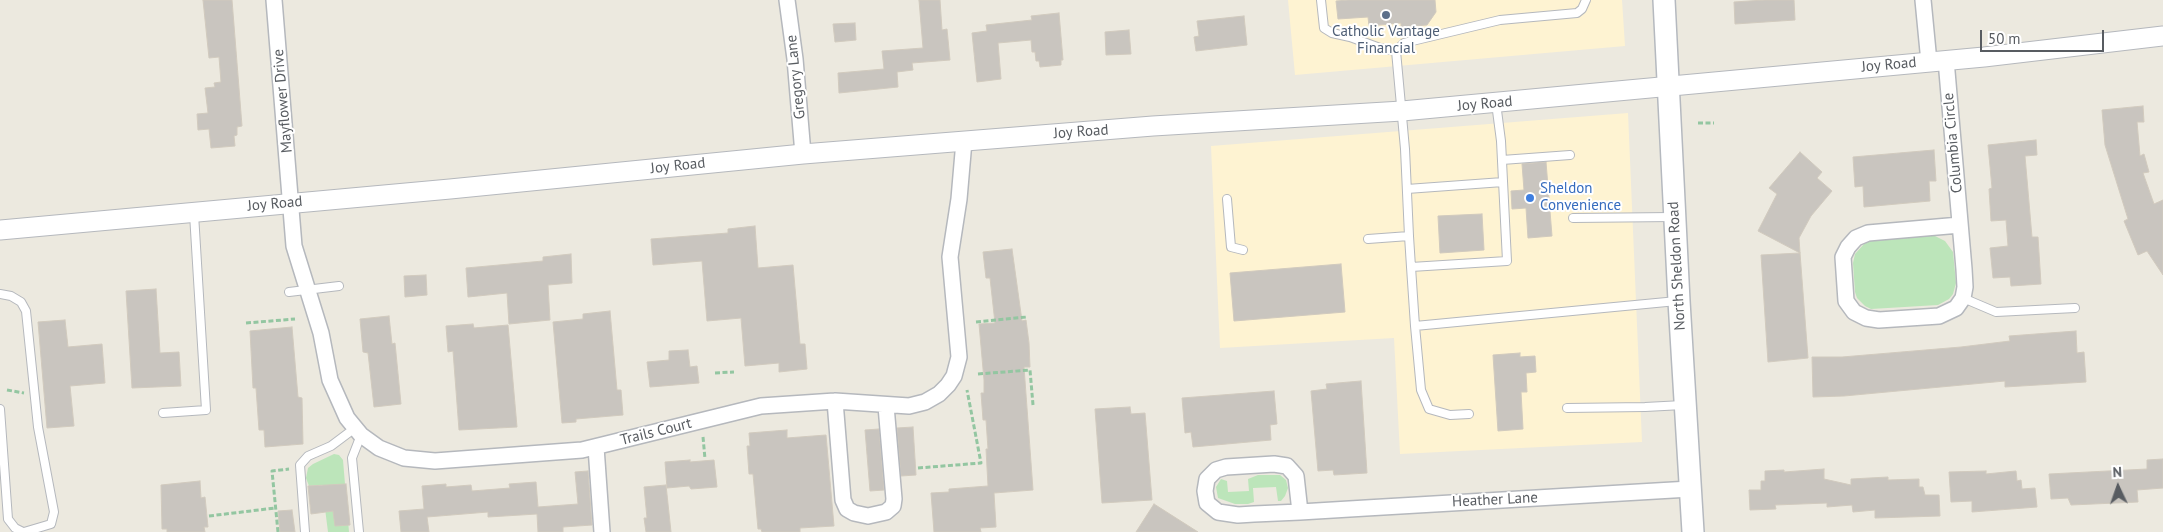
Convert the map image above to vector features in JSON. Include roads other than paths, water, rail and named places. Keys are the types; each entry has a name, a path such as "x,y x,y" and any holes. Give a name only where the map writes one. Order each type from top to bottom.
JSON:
{"main road":[{"name":"North Sheldon Road","path":"1664,0 1668,42 1667,85 1693,532"}],"street":[{"name":"Mayflower Drive","path":"274,0 292,203"},
{"name":"Gregory Lane","path":"787,0 795,59 803,154"},
{"name":"Columbia Circle","path":"1923,0 1937,61 1960,225 1965,287 1963,298"},
{"name":"Joy Road","path":"0,230 450,189 803,154 1153,126 1402,111 1496,103 1667,85 1937,61 2163,36"},
{"name":"Trails Court","path":"292,203 294,246 321,334 330,380 347,418 358,432 391,454 422,460 544,453 596,447 761,406 835,401 886,406 909,406 925,402 939,394 948,385 958,367 960,344 951,282 950,257 959,199 964,141"},
{"path":"1960,225 1868,232 1856,238 1848,247 1843,257 1846,301 1854,312 1866,318 1879,320 1940,316 1956,308 1963,298"},
{"path":"835,401 843,500 846,509 854,514 868,516 886,512 893,506 886,406"},
{"path":"596,447 602,532"},
{"name":"Heather Lane","path":"1300,512 1296,476 1287,466 1274,464 1226,468 1216,470 1207,480 1205,492 1208,503 1218,512 1238,515 1300,512 1690,489"}],"lane":[{"path":"1321,0 1324,28 1332,33 1396,51"},
{"path":"1396,51 1404,43 1500,20 1577,13 1582,9 1586,0"},
{"path":"1396,51 1402,111 1414,326 1421,390 1429,409 1450,415 1469,414"},
{"path":"1411,267 1508,260 1502,160 1496,103"},
{"path":"1502,160 1570,155"},
{"path":"1407,189 1503,182"},
{"path":"1228,199 1232,247 1243,250"},
{"path":"163,414 206,410 194,212"},
{"path":"1573,218 1675,217"},
{"path":"1368,239 1409,236"},
{"path":"289,292 340,286"},
{"path":"0,294 11,296 21,302 26,312 38,427 54,512 51,524 23,532 16,528 8,519 0,410"},
{"path":"1963,298 1996,312 2074,308"},
{"path":"1414,326 1679,301"},
{"path":"1567,408 1645,408 1685,404"},
{"path":"305,532 300,465 308,456 358,432"},
{"path":"358,432 352,458 359,532"}],"place":[{"name":"Catholic Vantage Financial","path":"1386,15"},
{"name":"Sheldon Convenience","path":"1530,198"}]}
